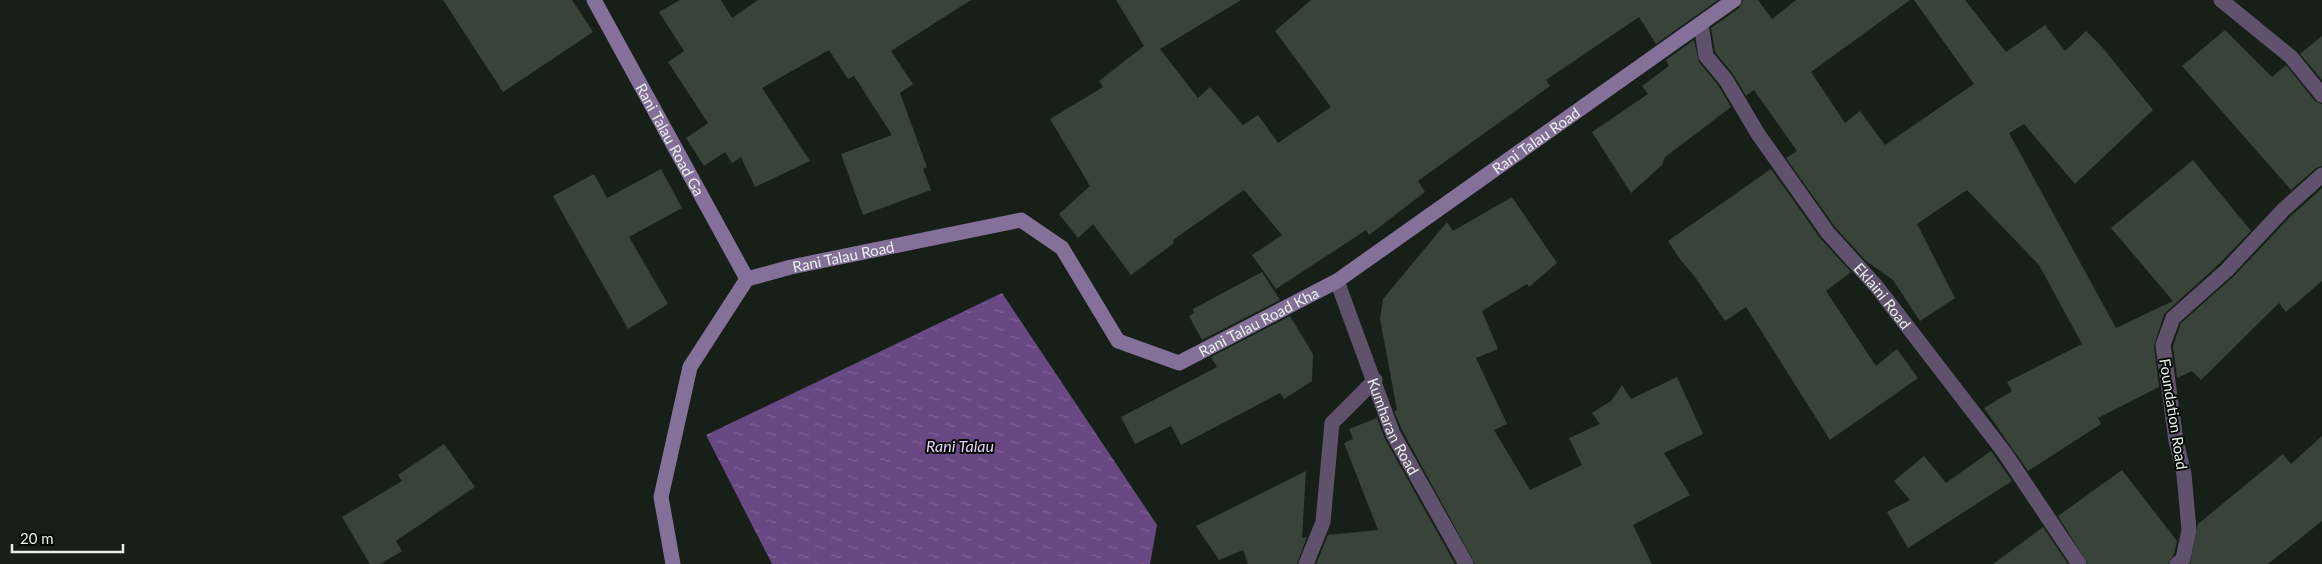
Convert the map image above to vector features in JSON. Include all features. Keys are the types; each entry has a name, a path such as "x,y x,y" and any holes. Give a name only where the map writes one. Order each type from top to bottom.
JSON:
{"main road":[{"name":"Rani Talau Road Ga","path":"594,0 747,279"},
{"name":"Rani Talau Road","path":"1337,281 1734,0"},
{"name":"Rani Talau Road","path":"747,279 791,267 1021,220 1062,248 1118,341 1179,363"},
{"path":"673,564 662,497 690,367 747,279"},
{"name":"Rani Talau Road Kha","path":"1179,363 1337,281"}],"street":[{"path":"2221,0 2291,57 2322,95"},
{"name":"Eklaini Road","path":"1701,24 1706,56 1726,80 1758,134 1828,233 1877,287 2004,452 2078,564"},
{"name":"Foundation Road","path":"2177,564 2183,559 2189,530 2184,474 2176,440 2163,345 2173,318 2227,270 2283,210 2322,176"},
{"name":"Kumharan Road","path":"1337,281 1375,380 1393,434 1466,564"},
{"path":"1306,564 1323,522 1332,423 1375,380"}],"water":[{"name":"Rani Talau","path":"1002,293 1157,525 1150,564 772,564 706,435"}],"building":[{"path":"443,0 572,0 593,32 503,92"},
{"path":"680,0 721,0 732,18 758,0 971,0 891,51 913,84 900,93 927,167 923,169 931,190 863,215 841,154 892,135 854,76 848,79 829,50 762,88 810,161 755,187 741,157 732,163 725,152 704,166 686,138 708,123 668,62 684,51 659,12"},
{"path":"1116,0 1241,0 1160,49 1198,98 1210,87 1243,125 1258,115 1278,143 1331,107 1275,31 1311,0 1718,0 1656,44 1639,17 1546,80 1550,86 1418,181 1425,192 1369,235 1366,230 1276,289 1252,255 1282,235 1244,190 1173,240 1174,243 1131,275 1093,224 1078,238 1059,214 1090,186 1050,119 1103,87 1099,81 1144,46"},
{"path":"1743,0 1758,0 1772,19 1796,0 1910,0 1811,72 1845,123 1860,111 1885,145 1974,84 1914,0 1965,0 2006,52 2045,25 2065,51 2086,31 2102,47 2153,110 2075,184 2024,124 2009,133 2116,328 2173,301 2111,228 2193,160 2251,231 2220,263 2164,314 2154,346 2159,387 2098,418 2101,424 2028,471 1984,408 2012,391 2007,382 2082,344 2039,265 1967,190 1917,224 1955,298 1920,321 1893,280 1866,261 1835,227 1786,158 1797,151 1754,90 1746,96 1733,74 1715,52 1711,28 1739,8"},
{"path":"2225,30 2272,77 2286,65 2315,101 2322,104 2322,166 2316,168 2291,190 2182,66"},
{"path":"2322,36 2322,80 2300,54"},
{"path":"1694,40 1699,62 1718,85 1731,107 1665,157 1662,165 1631,193 1592,132 1648,94 1642,86 1669,66 1666,60"},
{"path":"661,169 682,208 629,237 668,304 628,329 553,196 594,174 607,198"},
{"path":"1771,169 1820,238 1851,272 1826,291 1876,366 1897,349 1918,378 1830,440 1746,307 1725,321 1668,241"},
{"path":"2322,188 2322,281 2286,312 2279,303 2201,380 2192,371 2177,378 2173,346 2181,323 2233,277 2290,217"},
{"path":"1512,197 1557,263 1529,287 1527,284 1482,311 1498,349 1476,358 1507,424 1494,430 1530,490 1582,465 1569,438 1600,424 1592,413 1611,401 1622,385 1631,399 1677,377 1703,434 1664,453 1690,495 1633,525 1652,564 1475,564 1402,430 1394,411 1397,410 1380,319 1383,299 1447,222 1453,231"},
{"path":"1262,272 1280,300 1202,340 1189,316 1194,313 1193,309"},
{"path":"1290,316 1313,354 1312,381 1284,399 1280,393 1181,445 1171,426 1135,444 1121,417 1217,367 1211,357"},
{"path":"1377,418 1385,439 1455,564 1316,564 1328,535 1378,530 1344,443 1353,439 1349,429"},
{"path":"2322,436 2322,521 2268,564 2190,564 2198,524 2283,454 2291,464"},
{"path":"444,444 475,487 396,541 402,551 380,564 370,564 342,517 402,481 398,475"},
{"path":"1991,451 2012,481 1908,548 1887,512 1910,500 1894,481 1924,456 1946,483"},
{"path":"2122,470 2177,541 2174,554 2168,564 2088,564 2058,516"},
{"path":"1306,471 1302,538 1307,537 1297,564 1248,564 1243,550 1219,560 1196,526"},
{"path":"2043,527 2068,564 1993,564"}]}
